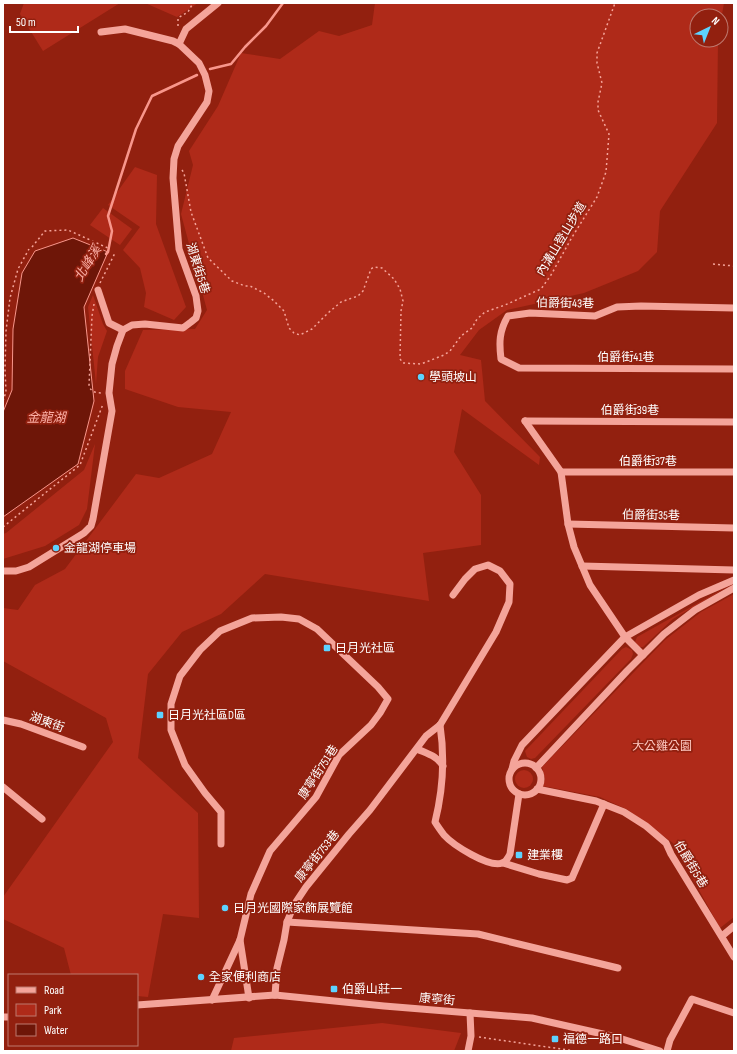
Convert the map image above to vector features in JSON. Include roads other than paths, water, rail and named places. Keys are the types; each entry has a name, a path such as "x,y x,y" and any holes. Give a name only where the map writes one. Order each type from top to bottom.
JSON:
{"street":[{"path":"100,32 125,29 173,41 179,44 186,29 218,3"},
{"name":"湖東街5巷","path":"124,330 132,325 145,324 183,328 196,318 198,311 196,296 179,249 173,178 174,160 178,146 207,102 209,91 205,75 199,63 179,44"},
{"path":"3,571 16,571 29,567 84,533 90,526 93,519 112,411 109,393 112,364 117,346 124,330 109,323 98,290"},
{"name":"伯爵街43巷","path":"519,368 501,359 500,344 502,325 508,316 530,313 595,316 617,307 641,306 734,308"},
{"name":"伯爵街41巷","path":"519,368 734,369"},
{"name":"伯爵街39巷","path":"561,472 525,420 734,422"},
{"path":"561,472 568,524 574,547 590,586 625,637 642,655"},
{"name":"伯爵街37巷","path":"561,472 734,472"},
{"name":"伯爵街35巷","path":"568,524 734,528"},
{"path":"453,594 475,569 488,565 500,571 510,584 509,602 496,632 440,725 443,766 440,801 435,822 445,836 472,856 494,863 503,863 539,874 567,880 572,878 604,804"},
{"path":"582,566 734,570"},
{"path":"512,769 526,763 536,768 540,777 540,782 537,789 531,794 519,794 512,789 510,784 509,779 514,762 522,744 625,637 699,595 734,580"},
{"path":"536,768 642,655 664,634 689,615 734,588"},
{"name":"康寧街751巷","path":"212,1000 240,940 251,894 270,851 316,797 339,755 371,725 388,699 378,687 317,629 299,620 281,617 252,618 220,631 200,650 180,676 171,704 171,730 185,765 221,812 221,844"},
{"name":"湖東街","path":"3,720 21,724 83,747"},
{"name":"康寧街753巷","path":"275,995 277,968 287,922 294,904 348,834 370,810 429,733 440,725"},
{"path":"417,749 433,756 439,760 443,766"},
{"path":"3,787 42,819"},
{"name":"伯爵街5巷","path":"537,789 596,801 624,812 646,826 666,843 671,854 734,957"},
{"path":"503,863 507,860 510,854 519,794"},
{"path":"287,922 478,934 618,968"},
{"path":"722,936 734,926"},
{"name":"康寧街751巷","path":"240,940 250,998"},
{"name":"康寧街","path":"138,1005 275,995 384,1006 532,1018 616,1037 660,1051"},
{"path":"667,1051 670,1040 692,999 734,1013"},
{"path":"468,1051 471,1036 470,1013"}],"water":[{"name":"金龍湖","path":"73,238 108,252 84,307 94,401 78,464 3,517 3,412 12,390 13,329 22,273 35,251"}],"waterway":[{"name":"北峰溪","path":"210,69 231,64 245,47 266,26 283,3"},
{"name":"北峰溪","path":"106,254 108,252 112,231 108,216 136,129 152,96 197,75"}],"place":[{"name":"學頭坡山","path":"421,377"},
{"name":"金龍湖停車場","path":"56,548"},
{"name":"日月光社區","path":"327,648"},
{"name":"日月光社區D區","path":"160,715"},
{"name":"建業樓","path":"519,855"},
{"name":"日月光國際家飾展覽館","path":"225,908"},
{"name":"全家便利商店","path":"201,977"},
{"name":"伯爵山莊一","path":"334,989"},
{"name":"福德一路口","path":"555,1039"}],"park label":[{"name":"大公雞公園","path":"662,746"}]}
